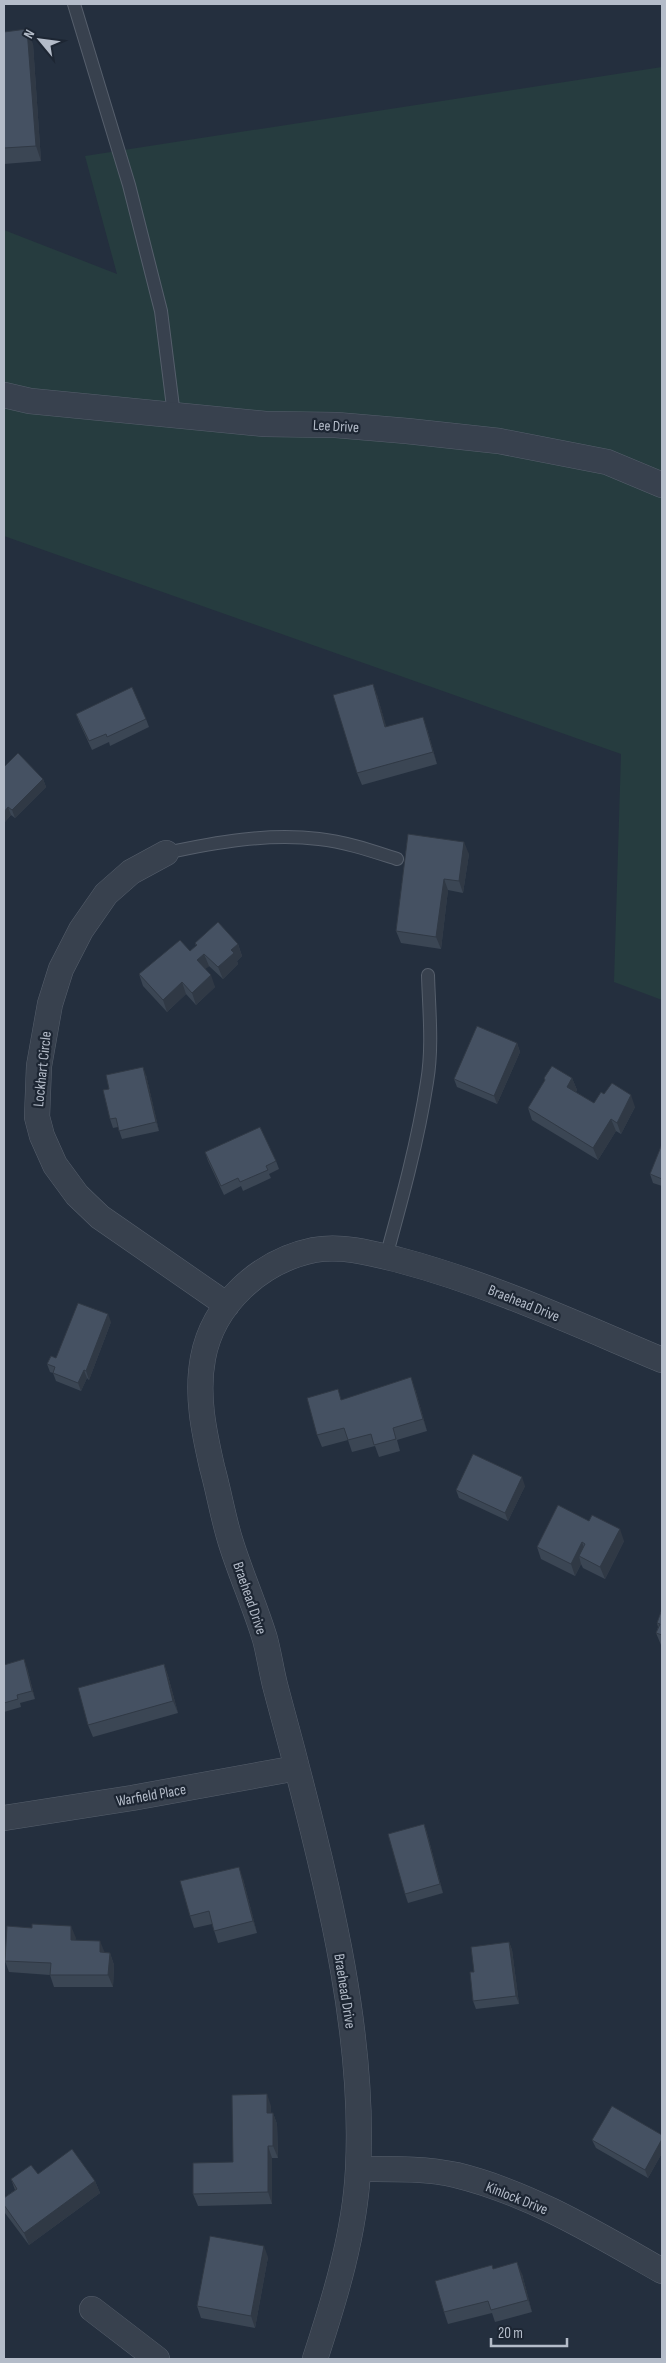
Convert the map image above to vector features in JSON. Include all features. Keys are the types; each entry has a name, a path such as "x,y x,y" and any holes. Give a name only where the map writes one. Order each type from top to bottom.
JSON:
{"street":[{"name":"Lee Drive","path":"4,395 30,401 265,424 336,426 499,441 607,462 662,485"},
{"name":"Lockhart Circle","path":"166,853 131,872 106,894 81,930 61,969 50,1004 39,1066 38,1117 42,1136 55,1165 77,1196 100,1217 226,1305"},
{"name":"Braehead Drive","path":"315,2359 346,2247 358,2169 359,2106 351,2030 336,1932 320,1857 265,1641 230,1542 204,1429 201,1398 203,1360 211,1331 226,1305 243,1286 261,1273 290,1257 316,1250 338,1248 386,1257 485,1287 662,1360"},
{"name":"Warfield Place","path":"4,1818 132,1798 297,1768"},
{"name":"Kinlock Drive","path":"358,2169 417,2170 456,2175 514,2194 568,2219 662,2271"},
{"path":"92,2308 157,2359"}],"lane":[{"path":"74,4 128,184 161,311 174,415"},
{"path":"166,853 223,842 278,838 319,839 359,846 397,859"},
{"path":"386,1257 410,1169 428,1081 430,1034 428,975"}],"green space":[{"path":"662,67 662,1000 614,982 621,754 4,536 4,230 117,274 85,156"}],"building":[{"path":"27,29 36,146 4,148 4,32"},
{"path":"373,684 385,727 423,717 433,752 357,773 333,695"},
{"path":"132,687 146,719 107,737 106,734 89,741 76,714"},
{"path":"18,753 43,779 12,810 8,807 4,812 4,767"},
{"path":"408,834 464,842 459,881 444,879 436,937 396,931"},
{"path":"218,922 238,944 231,950 234,953 218,967 204,954 197,960 211,975 192,993 182,982 163,1000 139,974 180,940 190,951 197,945 195,943"},
{"path":"477,1026 517,1043 494,1096 454,1079"},
{"path":"552,1066 572,1078 567,1087 594,1103 601,1092 604,1094 612,1083 631,1095 617,1123 611,1119 593,1148 528,1108"},
{"path":"143,1067 156,1122 119,1131 116,1118 110,1119 103,1090 109,1089 106,1075"},
{"path":"260,1127 276,1161 266,1166 268,1170 240,1182 238,1178 221,1186 205,1152"},
{"path":"662,1144 662,1179 650,1174"},
{"path":"78,1303 108,1314 86,1371 84,1370 78,1383 53,1373 55,1367 47,1364 51,1356 56,1358"},
{"path":"411,1377 423,1419 393,1428 396,1439 374,1445 371,1434 348,1440 344,1428 317,1435 307,1398 338,1389 341,1400"},
{"path":"473,1454 522,1477 505,1513 456,1490"},
{"path":"558,1505 589,1521 592,1515 620,1529 600,1567 579,1556 585,1544 582,1542 571,1564 537,1547"},
{"path":"662,1609 662,1635 656,1633 660,1624 657,1623"},
{"path":"24,1659 32,1691 17,1695 18,1699 4,1703 4,1665"},
{"path":"164,1664 173,1701 88,1725 78,1688"},
{"path":"424,1824 440,1884 405,1894 388,1834"},
{"path":"239,1867 253,1921 214,1931 209,1911 190,1916 180,1881"},
{"path":"32,1924 71,1926 71,1940 100,1941 100,1952 110,1953 108,1975 50,1975 51,1963 5,1961 7,1926 32,1928"},
{"path":"509,1942 516,1996 473,2001 470,1972 474,1972 471,1947"},
{"path":"267,2094 267,2113 273,2113 273,2146 268,2146 268,2192 193,2194 193,2163 233,2162 232,2095"},
{"path":"612,2106 662,2135 662,2139 645,2170 592,2140"},
{"path":"72,2149 95,2181 24,2233 4,2205 4,2198 17,2189 11,2179 31,2165 38,2174"},
{"path":"210,2236 264,2246 251,2316 197,2306"},
{"path":"517,2262 528,2300 491,2310 488,2301 444,2312 435,2281 492,2265 493,2269"}]}
